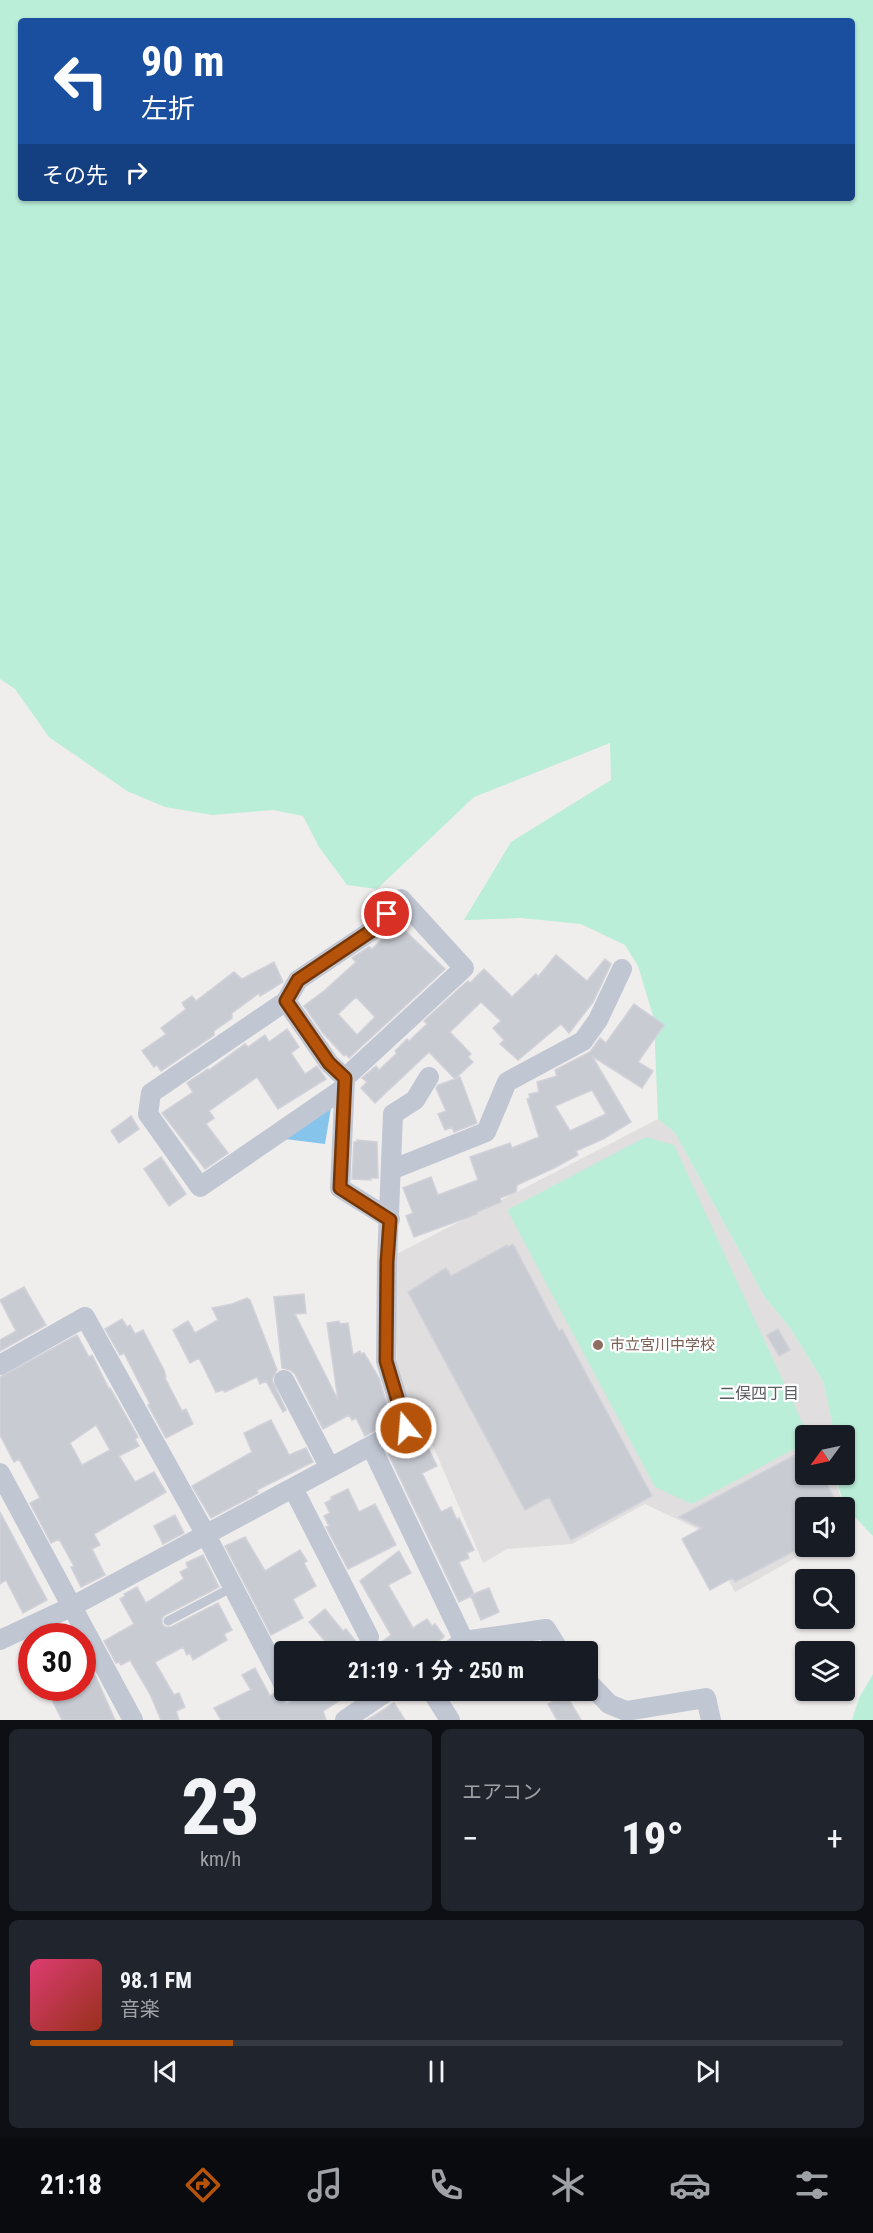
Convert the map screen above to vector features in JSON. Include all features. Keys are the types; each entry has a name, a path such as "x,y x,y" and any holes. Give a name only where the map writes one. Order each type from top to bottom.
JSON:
{"street":[{"path":"401,899 464,968 345,1083 200,1187 148,1114 151,1093 286,1001 298,980 374,929 401,899"},
{"path":"391,1170 486,1132 507,1082 583,1041 598,1020 622,969"},
{"path":"286,1001 345,1083 340,1188 390,1220"},
{"path":"0,1640 71,1607 207,1536 406,1428 386,1361 386,1272 393,1114 415,1100 429,1077"},
{"path":"0,1365 85,1317 207,1536 274,1666"},
{"path":"284,1380 330,1468"},
{"path":"371,1446 454,1641"},
{"path":"0,1473 6,1501 71,1607 133,1720"},
{"path":"293,1488 369,1637"},
{"path":"482,1641 546,1629 553,1641"},
{"path":"598,1692 609,1704 626,1711 706,1698 711,1720"},
{"path":"345,1720 365,1714 378,1701"},
{"path":"439,1701 450,1720"}],"lane":[{"path":"168,1621 233,1587"}],"shaded area":[{"name":"市立宮川中学校","path":"658,1119 675,1133 764,1296 790,1328 823,1381 833,1425 795,1425 795,1485 837,1485 841,1497 795,1497 795,1557 797,1557 735,1592 702,1531 645,1504 572,1544 507,1549 483,1563 425,1427 416,1428 397,1362 393,1256"}],"green space":[{"path":"0,0 873,0 873,1536 855,1517 855,1497 842,1497 837,1485 855,1485 855,1425 833,1425 823,1381 790,1328 764,1296 675,1133 658,1119 654,1019 638,966 625,945 581,924 521,918 464,920 511,842 611,780 610,743 474,797 377,889 347,885 319,847 303,816 273,810 212,815 165,807 127,791 49,737 15,689 0,679"},
{"path":"646,1137 674,1145 803,1425 795,1425 795,1448 692,1504 655,1487 507,1210"},
{"path":"873,1674 873,1720 852,1720 859,1698"}],"water":[{"path":"331,1108 325,1144 285,1139"}],"building":[{"path":"398,924 445,969 349,1058 346,1054 344,1056 323,1033 304,1006 356,962 352,958 369,947 372,949","holes":["356,997 375,1017 357,1035 338,1014"]},
{"path":"556,955 587,981 605,959 611,964 593,1002 569,1033 561,1024 518,1060 500,1044 504,1040 493,1028 501,1021 481,1002 450,1032 471,1054 468,1057 473,1062 455,1079 429,1052 375,1103 361,1088 367,1082 362,1078 376,1066 379,1070 397,1053 395,1051 407,1039 409,1041 427,1024 424,1021 484,969 512,997 536,974 538,977"},
{"path":"274,962 283,982 260,996 259,993 232,1013 232,1018 214,1031 214,1035 161,1071 157,1065 154,1067 142,1051 166,1034 161,1028 186,1009 182,1003 192,996 196,1001 234,972 242,979"},
{"path":"634,1004 664,1025 638,1062 653,1071 642,1088 592,1056 631,1122 603,1139 576,1151 578,1155 517,1185 516,1192 500,1198 501,1202 477,1214 414,1237 406,1216 413,1213 403,1188 431,1177 438,1195 478,1180 470,1157 510,1143 512,1148 539,1137 527,1099 530,1098 529,1094 539,1092 537,1082 557,1076 555,1070 590,1052 600,1038 606,1043","holes":["592,1090 606,1114 570,1131 555,1106"]},
{"path":"287,1029 299,1047 291,1053 305,1074 317,1066 326,1079 278,1109 257,1077 209,1111 214,1118 206,1124 228,1153 205,1169 162,1113 193,1092 187,1083 245,1044 248,1047 265,1035 269,1042"},
{"path":"460,1077 477,1123 454,1132 452,1127 445,1130 438,1114 446,1111 436,1088 438,1085"},
{"path":"131,1116 139,1129 119,1143 111,1131"},
{"path":"357,1140 377,1142 378,1178 352,1179 354,1142"},
{"path":"161,1157 186,1194 169,1206 144,1169"},
{"path":"513,1244 559,1331 562,1329 652,1496 571,1540 549,1497 525,1510 408,1292 446,1268 451,1276 507,1245 508,1247"},
{"path":"24,1287 46,1325 0,1351 0,1340 16,1331 0,1300"},
{"path":"304,1294 306,1313 295,1314 338,1400 327,1323 339,1321 340,1324 348,1323 353,1355 360,1351 361,1354 364,1353 379,1378 390,1415 385,1418 388,1423 365,1436 356,1418 352,1420 349,1415 323,1429 295,1374 282,1368 274,1297"},
{"path":"247,1298 250,1300 277,1370 272,1380 286,1410 283,1412 266,1381 260,1384 257,1377 225,1392 223,1390 216,1392 199,1358 190,1363 173,1330 188,1321 195,1333 218,1320 212,1308"},
{"path":"122,1319 127,1327 130,1325 135,1334 143,1330 182,1411 186,1409 193,1424 166,1438 124,1353 120,1355 105,1329"},
{"path":"778,1329 790,1350 779,1356 767,1335"},
{"path":"77,1335 89,1357 92,1355 109,1389 138,1437 135,1439 139,1446 119,1456 135,1482 154,1472 166,1492 94,1534 100,1545 92,1549 105,1575 81,1587 71,1567 74,1566 59,1539 51,1543 30,1503 40,1498 19,1459 14,1462 0,1435 0,1377","holes":["96,1425 110,1450 82,1465 70,1443"]},
{"path":"271,1420 289,1455 306,1448 313,1462 257,1490 258,1493 211,1518 192,1486 252,1452 244,1433"},
{"path":"420,1432 437,1466 422,1473 441,1512 451,1507 457,1520 459,1518 474,1550 467,1553 469,1558 459,1562 474,1594 489,1588 499,1612 481,1620 471,1596 459,1602 387,1451"},
{"path":"795,1455 795,1485 828,1485 834,1497 795,1497 795,1551 735,1582 732,1578 710,1590 682,1539 702,1528 679,1517"},
{"path":"348,1489 359,1512 375,1504 396,1545 348,1569 326,1527 329,1526 324,1516 330,1513 325,1503 332,1499 331,1497"},
{"path":"0,1512 47,1600 23,1613 6,1580 0,1584"},
{"path":"175,1515 184,1533 163,1544 154,1526"},
{"path":"245,1537 265,1571 300,1550 307,1561 304,1563 316,1586 293,1599 303,1618 271,1635 225,1546"},
{"path":"399,1551 411,1573 388,1585 413,1628 427,1619 432,1626 435,1624 444,1636 443,1638 439,1641 383,1641 391,1635 360,1581"},
{"path":"203,1555 219,1587 165,1615 162,1618 162,1624 165,1627 171,1627 218,1603 232,1630 224,1634 227,1640 193,1660 190,1653 187,1655 183,1647 155,1662 174,1695 179,1693 185,1707 176,1711 179,1720 161,1720 150,1694 130,1660 121,1665 119,1662 116,1663 104,1641 134,1624 120,1599 125,1596 124,1594 137,1587 146,1603 184,1579 180,1572 188,1568 186,1563"},
{"path":"325,1609 343,1631 346,1629 356,1641 325,1641 309,1622"},
{"path":"255,1668 270,1696 274,1694 274,1701 285,1701 285,1704 292,1701 339,1701 323,1711 326,1720 221,1720 214,1708 251,1690 242,1675"},
{"path":"96,1677 115,1720 62,1720 52,1701 96,1701"},
{"path":"553,1701 570,1701 581,1720 557,1720 548,1704"},
{"path":"394,1703 405,1720 367,1720"}],"place":[{"name":"市立宮川中学校","path":"598,1345"}],"district":[{"name":"二俣四丁目","path":"759,1393"}],"route":[{"path":"387,914 374,929 298,980 286,1001 329,1063 345,1078 340,1188 390,1220 387,1262 386,1361 406,1428"}]}
